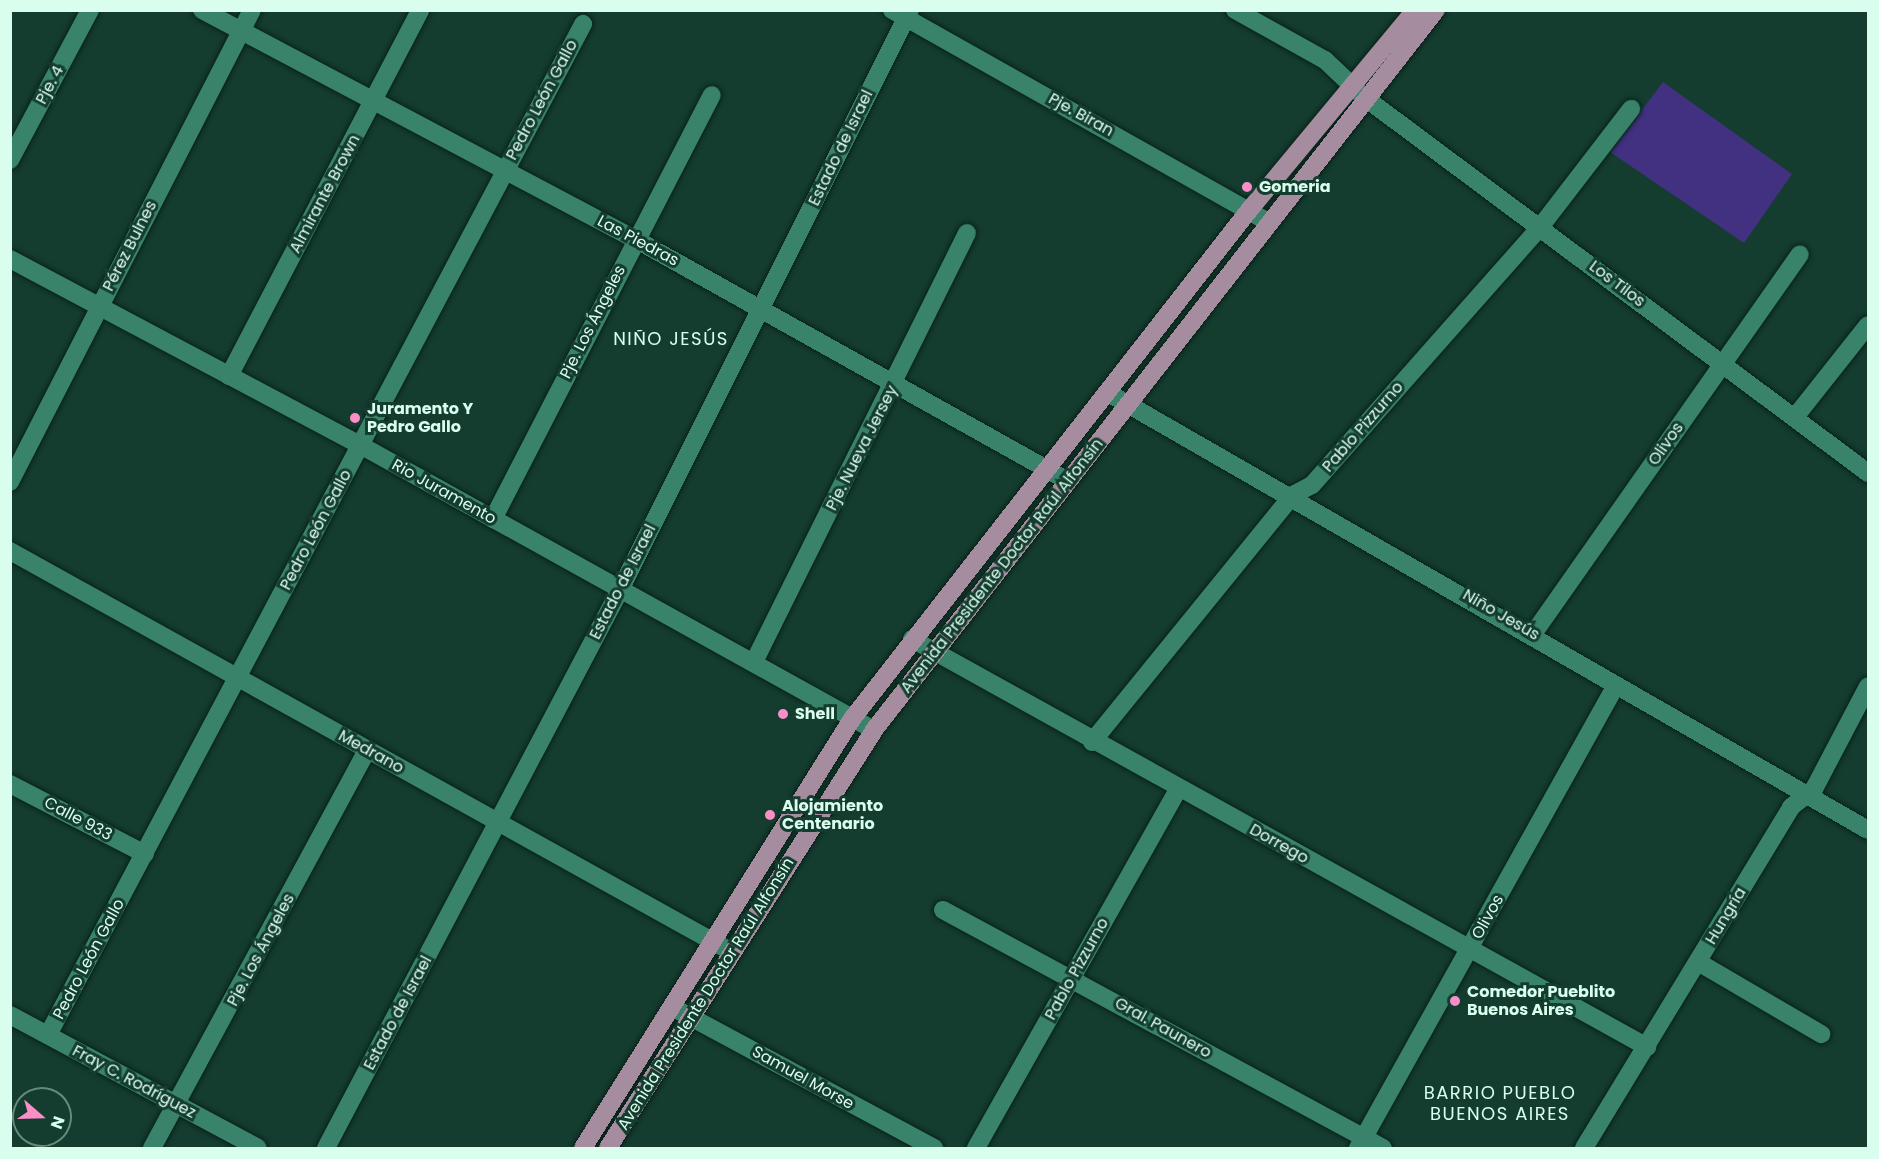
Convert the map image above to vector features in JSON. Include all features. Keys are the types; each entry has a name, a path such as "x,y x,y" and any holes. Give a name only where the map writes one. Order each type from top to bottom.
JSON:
{"main road":[{"name":"Avenida Presidente Doctor Raúl Alfonsín","path":"608,1149 874,730 933,651 1130,405 1268,221 1416,10"},
{"name":"Avenida Presidente Doctor Raúl Alfonsín","path":"583,1149 711,940 852,719 912,639 1110,393 1251,209 1436,10"}],"street":[{"name":"Pje. 4","path":"10,160 90,10"},
{"name":"Las Piedras","path":"202,10 762,308 894,383 1049,466 1068,481"},
{"name":"Pérez Bulnes","path":"10,482 252,10"},
{"name":"Almirante Brown","path":"229,376 420,10"},
{"name":"Los Tilos","path":"1234,10 1326,60 1359,92 1869,473"},
{"name":"Pje. Biran","path":"903,13 1251,209 1268,221"},
{"name":"Estado de Israel","path":"326,1149 500,822 621,588 762,308 903,13"},
{"name":"Pedro León Gallo","path":"48,1035 362,446 583,24"},
{"name":"Pje. Los Ángeles","path":"493,519 635,239 712,95"},
{"name":"Pablo Pizzurno","path":"1092,742 1293,495 1312,485 1541,226 1631,109"},
{"name":"Pje. Nueva Jersey","path":"754,662 967,233"},
{"name":"Olivos","path":"1533,634 1800,254"},
{"name":"Rio Juramento","path":"10,259 362,446 874,730"},
{"path":"1795,417 1869,325"},
{"name":"Niño Jesús","path":"1110,393 1293,495 1533,634 1616,685 1869,830"},
{"name":"Medrano","path":"10,551 732,952"},
{"name":"Dorrego","path":"912,639 1092,742 1647,1047"},
{"name":"Olivos","path":"1361,1143 1616,685"},
{"name":"Hungría","path":"1584,1149 1804,794 1814,789 1869,686"},
{"name":"Pje. Los Ángeles","path":"152,1149 178,1106 367,750"},
{"name":"Calle 933","path":"10,784 145,855"},
{"name":"Pablo Pizzurno","path":"976,1149 1178,789"},
{"name":"Gral. Paunero","path":"943,910 1072,978 1361,1143 1383,1149"},
{"path":"1698,962 1821,1034"},
{"name":"Samuel Morse","path":"672,1007 933,1149"},
{"name":"Fray C. Rodríguez","path":"10,1015 258,1149"}],"shaded area":[{"path":"1663,82 1792,174 1744,243 1610,152"}],"place":[{"name":"Gomeria","path":"1247,187"},
{"name":"Juramento Y Pedro Gallo","path":"355,418"},
{"name":"Shell","path":"783,714"},
{"name":"Alojamiento Centenario","path":"770,815"},
{"name":"Comedor Pueblito Buenos Aires","path":"1455,1001"}],"district":[{"name":"NIÑO JESÚS","path":"671,339"},
{"name":"BARRIO PUEBLO BUENOS AIRES","path":"1500,1104"}]}
